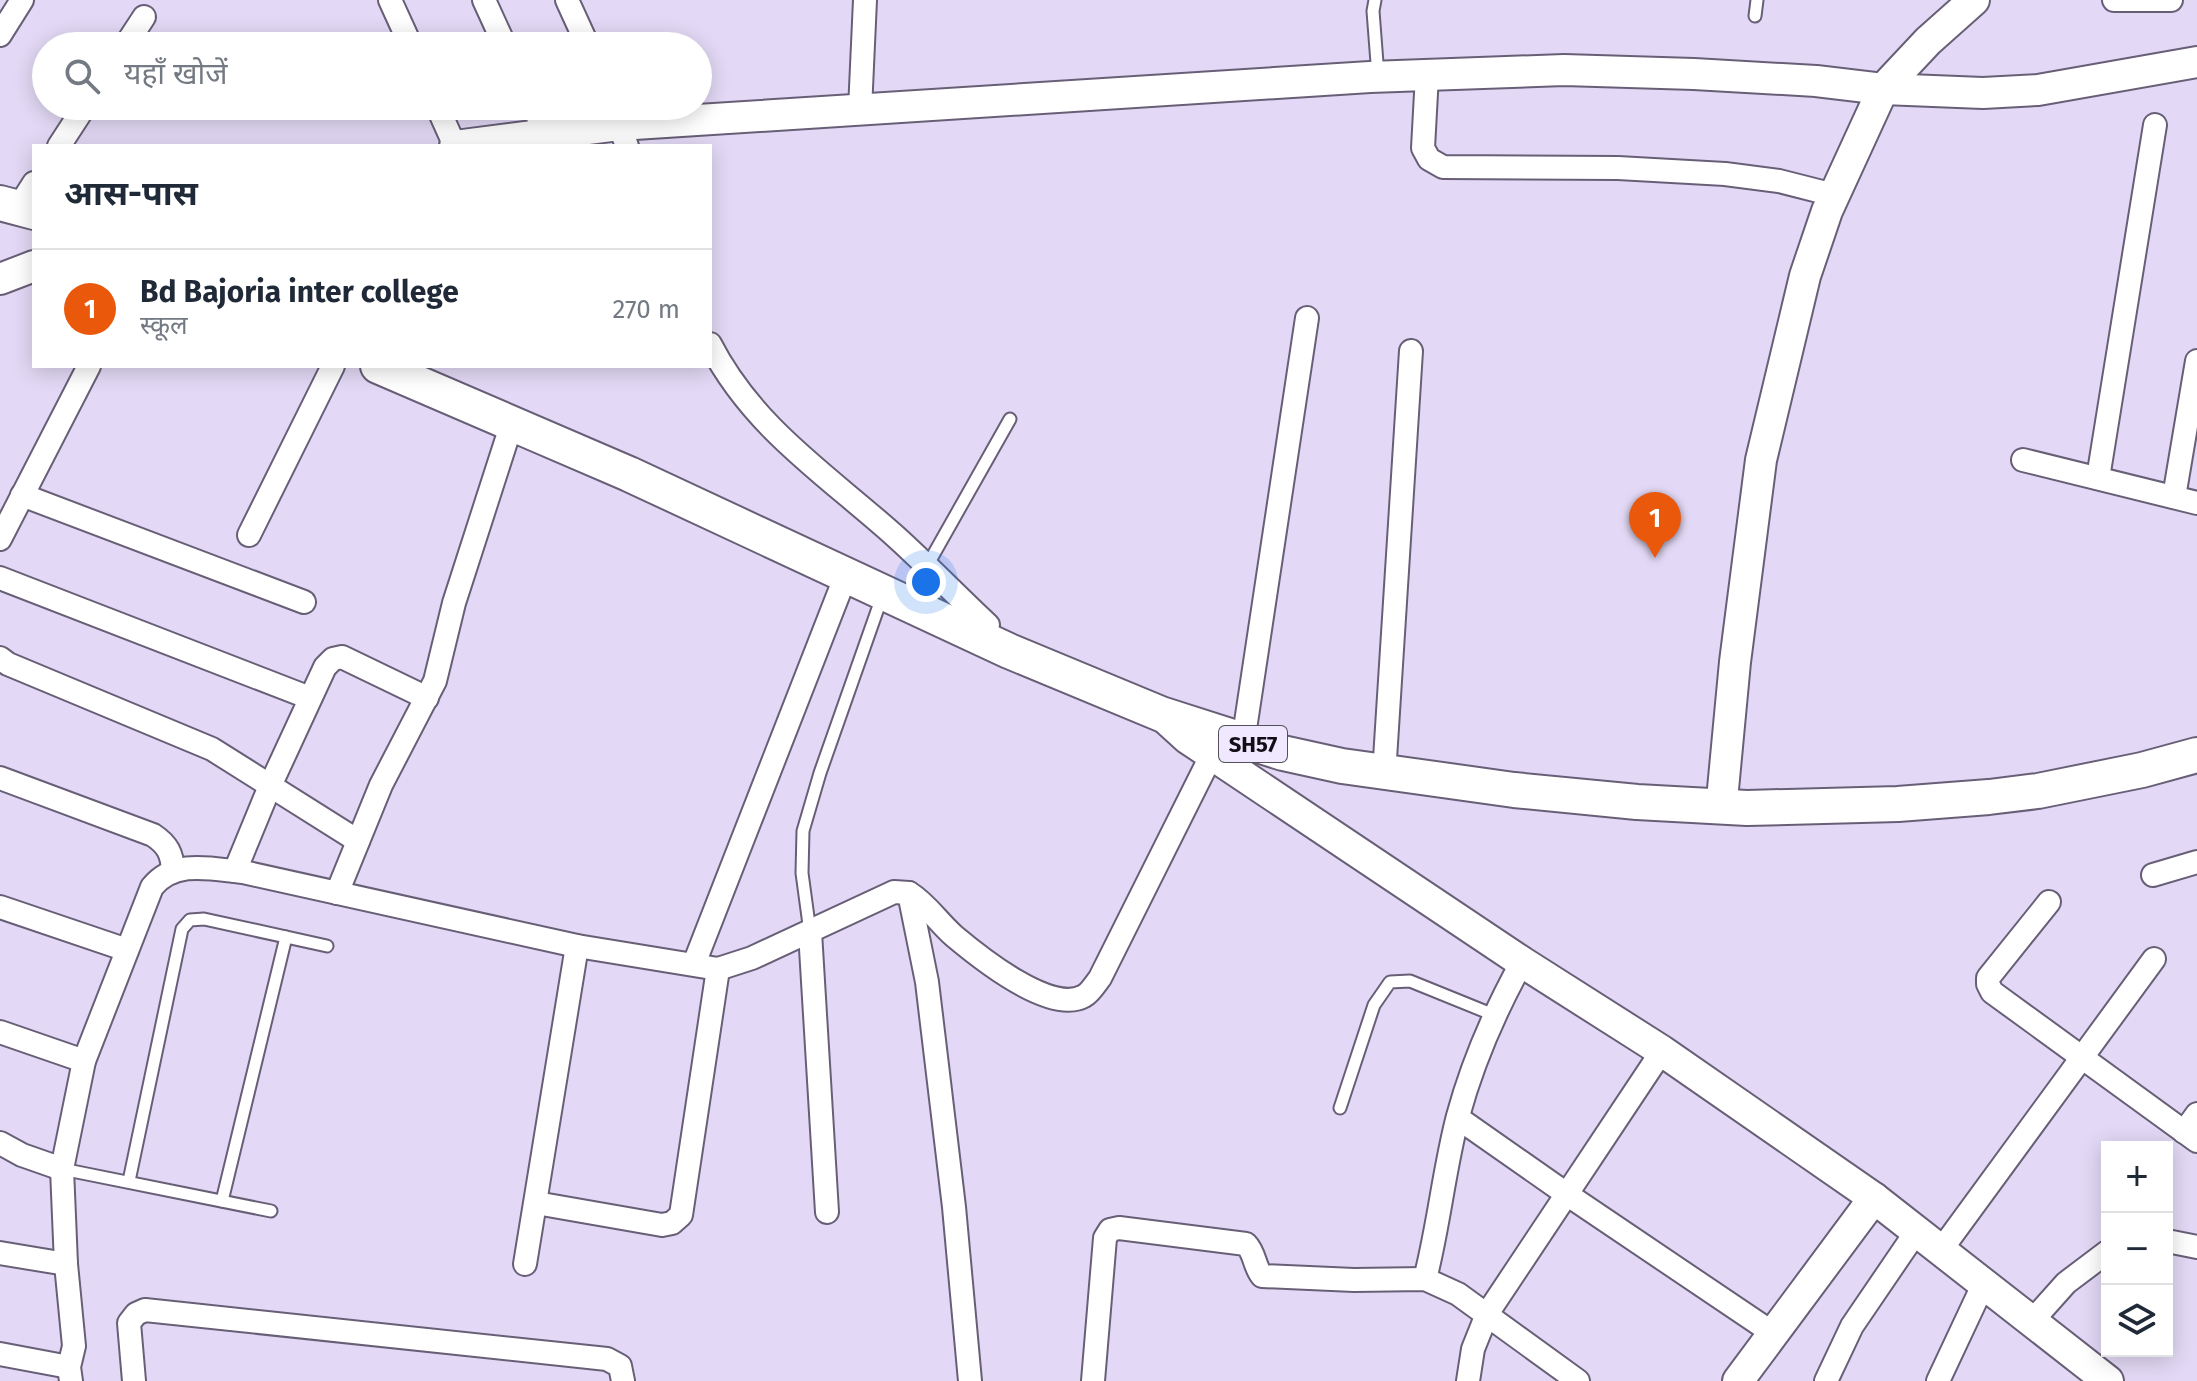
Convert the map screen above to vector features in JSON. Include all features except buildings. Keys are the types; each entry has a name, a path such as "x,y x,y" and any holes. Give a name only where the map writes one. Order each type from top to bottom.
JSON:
{"main road":[{"name":"SH57","path":"394,368 419,371 988,625 1157,706 1330,751 1513,775 1723,789 1896,789 2030,777 2134,756 2197,738"},
{"name":"SH57","path":"419,371 512,423 627,466 846,575 1009,651 1283,753 1342,766 1514,790 1637,802 1747,808 1898,804 1989,797 2068,785 2197,755"}],"street":[{"path":"0,35 22,0"},
{"path":"390,0 405,32"},
{"path":"484,0 499,32"},
{"path":"567,0 582,32"},
{"path":"860,110 865,0"},
{"path":"1723,789 1735,662 1761,460 1802,289 1834,195 1883,89 1928,41 1974,0"},
{"path":"2114,0 2171,0"},
{"path":"134,32 144,17"},
{"path":"712,120 1378,77 1564,70 1694,74 1816,81 1883,89 1983,93 2038,90 2197,62"},
{"path":"1427,75 1423,148 1429,159 1443,167 1618,168 1725,174 1779,181 1834,195"},
{"path":"60,144 76,120"},
{"path":"443,120 454,144"},
{"path":"540,120 546,134"},
{"path":"501,143 546,134 709,120"},
{"path":"2098,478 2155,125"},
{"path":"0,279 32,267"},
{"path":"1245,729 1307,318"},
{"path":"712,348 729,378 806,462 894,536 988,625"},
{"path":"1385,759 1411,351"},
{"path":"2174,497 2197,361"},
{"path":"0,539 88,368"},
{"path":"249,535 332,368"},
{"path":"711,368 729,378"},
{"path":"337,893 381,785 435,681 454,603 512,423"},
{"path":"2023,460 2197,503"},
{"path":"22,495 304,602"},
{"path":"694,964 846,575"},
{"path":"0,578 310,698"},
{"path":"235,871 310,698 325,667 333,659 342,657 427,698"},
{"path":"0,658 212,749 358,841"},
{"path":"1157,706 1187,738 1522,962 1662,1051 1874,1198 2108,1381"},
{"path":"0,1354 70,1374 74,1346 66,1264 62,1169 84,1061 152,887 173,870 195,867 235,871 577,946 718,969 736,965 894,892 909,893 954,936 1005,973 1043,996 1066,1001 1084,996 1100,978 1212,754"},
{"path":"0,778 153,835 172,855 173,870"},
{"path":"2153,875 2197,862"},
{"path":"909,893 927,982 954,1207 970,1381"},
{"path":"2049,902 1988,978 1992,992 2082,1057 2193,1129"},
{"path":"0,907 127,950"},
{"path":"810,932 827,1212"},
{"path":"525,1264 577,946"},
{"path":"1941,1250 2154,959"},
{"path":"1425,1279 1436,1238 1458,1118 1474,1065 1494,1015 1522,962"},
{"path":"536,1203 662,1225 672,1223 681,1215 718,969"},
{"path":"0,1032 84,1061"},
{"path":"1468,1381 1473,1349 1487,1314 1662,1051"},
{"path":"1458,1118 1774,1334"},
{"path":"0,1143 22,1155 62,1169"},
{"path":"1738,1381 1874,1198"},
{"path":"1093,1381 1105,1238 1110,1230 1119,1228 1246,1244 1262,1276 1425,1279 1458,1294 1578,1381"},
{"path":"1826,1381 1852,1326 1916,1232"},
{"path":"2173,1242 2197,1247"},
{"path":"0,1253 66,1264"},
{"path":"2033,1320 2066,1283 2101,1257"},
{"path":"1938,1381 1984,1283"},
{"path":"134,1381 129,1323 136,1314 145,1310 607,1359 620,1366 623,1381"}],"lane":[{"path":"1375,0 1373,11 1378,77"},
{"path":"1755,16 1757,0"},
{"path":"926,567 1010,419"},
{"path":"810,932 802,873 803,831 825,758 884,593"},
{"path":"129,1181 182,929 190,920 204,919 327,946"},
{"path":"222,1201 286,937"},
{"path":"1340,1108 1374,1005 1390,982 1410,981 1494,1015"},
{"path":"62,1169 271,1211"}],"place":[{"name":"Bd Bajoria inter college","path":"1655,558"}]}
